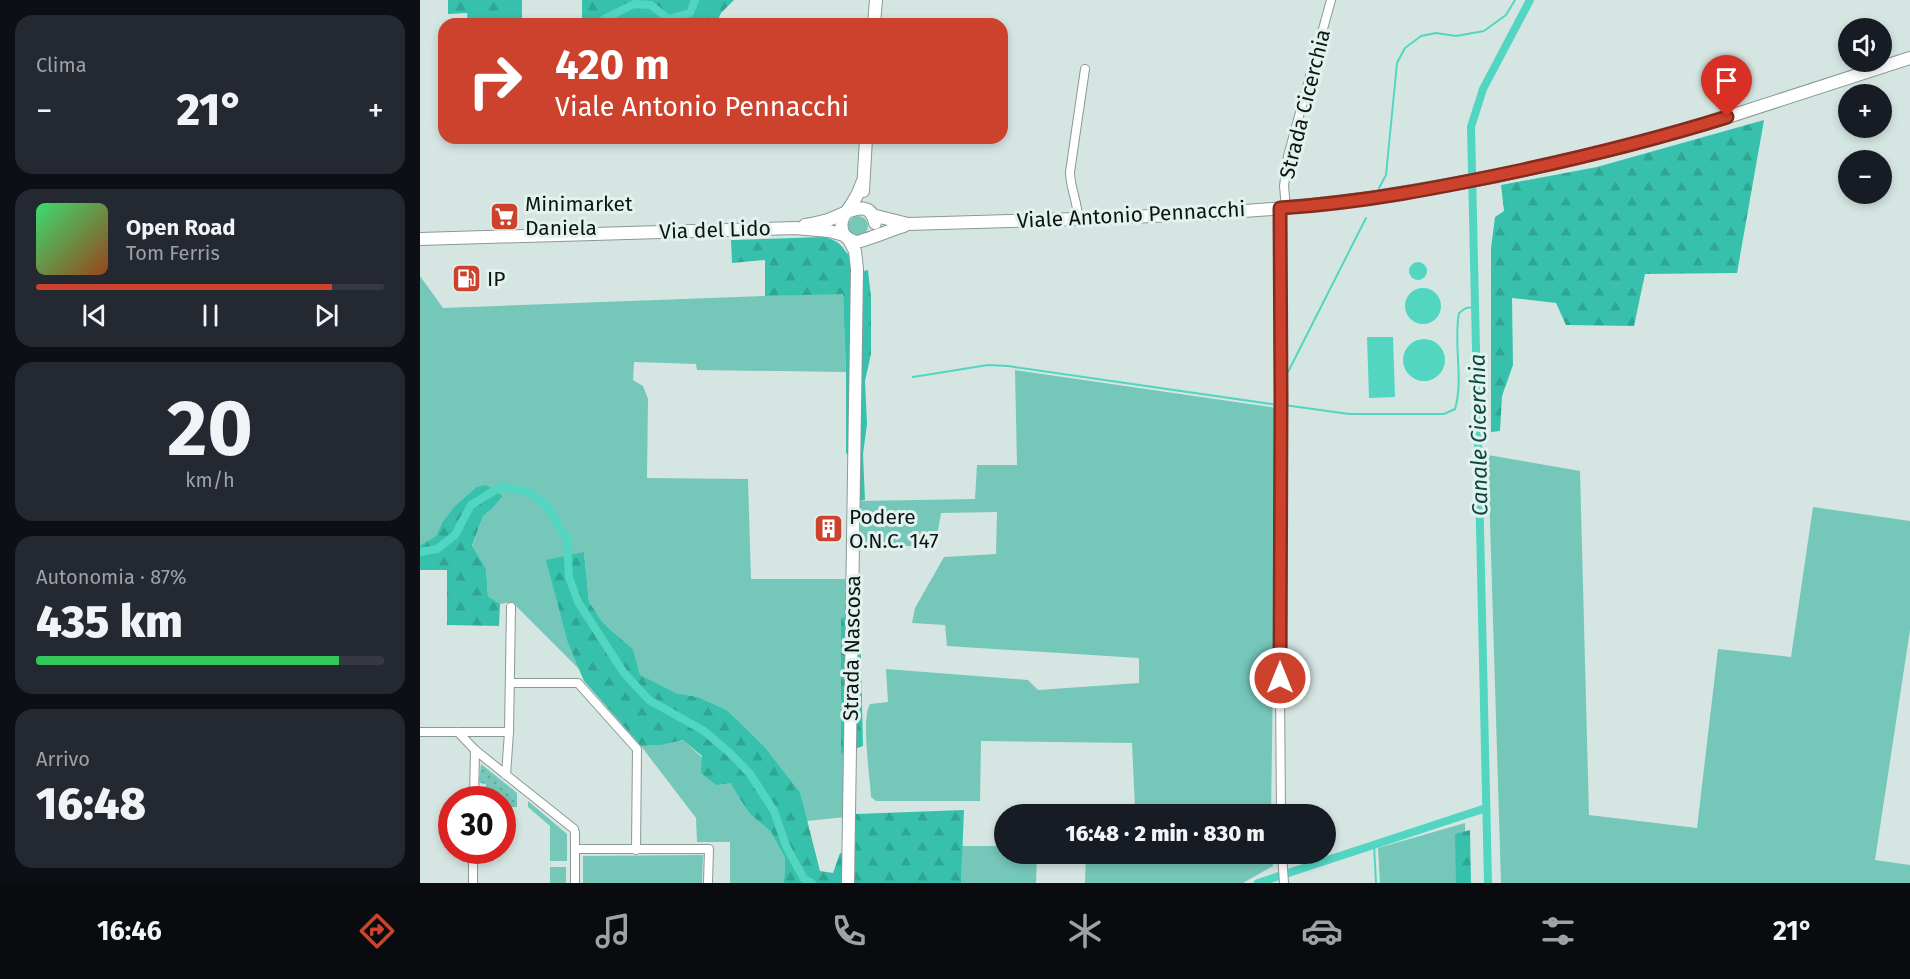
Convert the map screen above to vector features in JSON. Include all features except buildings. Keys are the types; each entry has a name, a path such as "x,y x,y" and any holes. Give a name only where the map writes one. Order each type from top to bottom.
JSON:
{"main road":[{"path":"874,18 876,0"},
{"name":"Viale Antonio Pennacchi","path":"869,237 908,224 1202,214 1283,208 1378,197 1457,184 1600,153 1658,137 1910,58"},
{"path":"862,183 841,220 846,237 861,242 869,237 875,226 865,204 862,183 865,144"},
{"path":"847,212 860,208 870,213"},
{"name":"Via del Lido","path":"795,228 847,212"},
{"name":"Viale Antonio Pennacchi","path":"870,213 908,224"},
{"name":"Via del Lido","path":"420,239 795,228 829,231 846,237"},
{"name":"Strada Nascosa","path":"846,237 853,245 857,269 849,883"},
{"name":"Strada Nascosa","path":"857,269 869,237"}],"street":[{"name":"Strada Cicerchia","path":"1281,804 1279,553 1284,186 1288,156 1331,0"},
{"path":"1078,219 1070,172 1084,69"},
{"path":"506,775 509,732 510,607"},
{"path":"510,683 578,683 637,749 636,850"},
{"path":"420,732 509,732"},
{"path":"458,732 475,750 571,825 575,833 575,883"},
{"path":"474,786 475,750"},
{"path":"576,849 708,849 708,883"},
{"path":"473,864 473,883"},
{"path":"1282,864 1284,882"}],"shaded area":[{"path":"858,216 865,219 868,226 865,233 858,236 851,233 848,226 851,219"},
{"path":"1418,262 1424,265 1427,271 1424,277 1418,280 1412,277 1409,271 1412,265"},
{"path":"420,276 443,308 843,293 846,372 697,370 696,364 634,362 633,380 643,386 648,399 647,478 748,479 751,579 848,579 845,817 807,821 800,792 764,746 727,710 698,697 676,693 640,676 633,649 604,624 589,602 584,553 568,643 580,670 512,602 500,604 488,596 486,569 472,547 483,516 503,496 442,523 436,536 420,545"},
{"path":"1423,288 1436,293 1441,306 1436,319 1423,324 1410,319 1405,306 1410,293"},
{"path":"1367,337 1393,337 1395,397 1369,398"},
{"path":"1424,339 1439,345 1445,360 1439,375 1424,381 1409,375 1403,360 1409,345"},
{"path":"1015,370 1277,408 1271,804 1135,804 1132,743 981,741 980,801 876,801 871,797 866,735 867,711 870,704 888,702 886,669 1028,680 1038,690 1139,683 1139,658 947,646 945,625 912,623 915,608 944,557 996,554 997,512 941,513 937,536 924,535 911,546 859,544 859,501 975,499 977,465 1017,465"},
{"path":"1488,455 1580,471 1589,815 1697,828 1718,649 1791,657 1813,507 1910,521 1910,630 1875,860 1910,865 1910,883 1501,883"},
{"path":"683,740 730,783 749,813 771,832 785,858 784,883 730,883 730,842 697,842 696,818 641,746 662,745"},
{"path":"481,764 508,786 486,786 479,781"},
{"path":"528,801 567,834 567,861 550,861 550,826 528,807"},
{"path":"1465,823 1466,883 1380,883 1378,848"},
{"path":"962,846 994,846 994,864 1037,864 1036,883 961,883"},
{"path":"703,855 702,883 583,883 583,856"},
{"path":"1086,864 1273,864 1243,883 1085,883"},
{"path":"550,867 566,867 566,883 550,883"}],"green space":[{"path":"448,0 522,0 522,18 467,18 467,13 448,14"},
{"path":"582,0 734,0 719,18 582,18"},
{"path":"1764,120 1737,273 1645,274 1634,326 1566,325 1556,303 1512,298 1513,365 1502,396 1500,431 1491,432 1491,248 1495,217 1504,211 1501,185 1597,167"},
{"path":"824,237 839,244 854,259 856,273 868,270 871,297 871,354 865,381 867,424 863,454 865,500 859,501 859,470 846,453 843,294 765,296 765,260 732,263 731,240"},
{"path":"486,485 503,496 483,516 472,546 486,569 488,596 500,604 499,626 447,625 447,570 420,570 420,545 436,536 442,523 455,506 477,487"},
{"path":"584,552 589,602 604,624 633,649 640,675 676,693 698,697 727,710 764,746 800,792 820,871 833,873 840,853 855,857 855,814 964,810 961,883 784,883 785,858 771,832 749,813 730,783 716,785 701,773 702,756 683,740 662,745 641,746 584,681 568,643 546,560"},
{"path":"860,617 863,746 841,754 841,618"},
{"path":"1470,830 1471,883 1456,883 1455,834"}],"waterway":[{"path":"672,18 690,13 695,0"},
{"path":"1379,188 1386,175 1397,63 1405,48 1421,36 1436,33 1456,36 1484,31 1506,15 1515,0"},
{"name":"Canale Cicerchia","path":"1488,883 1471,127 1483,89 1530,0"},
{"path":"606,18 634,4 651,5 667,18"},
{"path":"1288,372 1366,218"},
{"path":"1284,405 1349,414 1444,414 1455,409 1459,385 1457,337 1459,313 1466,308 1475,307"},
{"path":"913,377 988,365 1008,366 1278,405"},
{"path":"420,552 437,549 455,535 471,505 500,487 529,492 547,506 567,539 569,577 578,602 624,673 649,700 704,731 750,774 774,811 786,846 804,879 812,883"},
{"path":"1258,883 1486,808"},
{"path":"1374,845 1376,883"}],"place":[{"name":"Minimarket Daniela","path":"504,216"},
{"name":"IP","path":"466,279"},
{"name":"Podere O.N.C. 147","path":"828,529"}],"route":[{"path":"1280,678 1280,208 1378,197 1498,176 1623,147 1727,117"}]}
